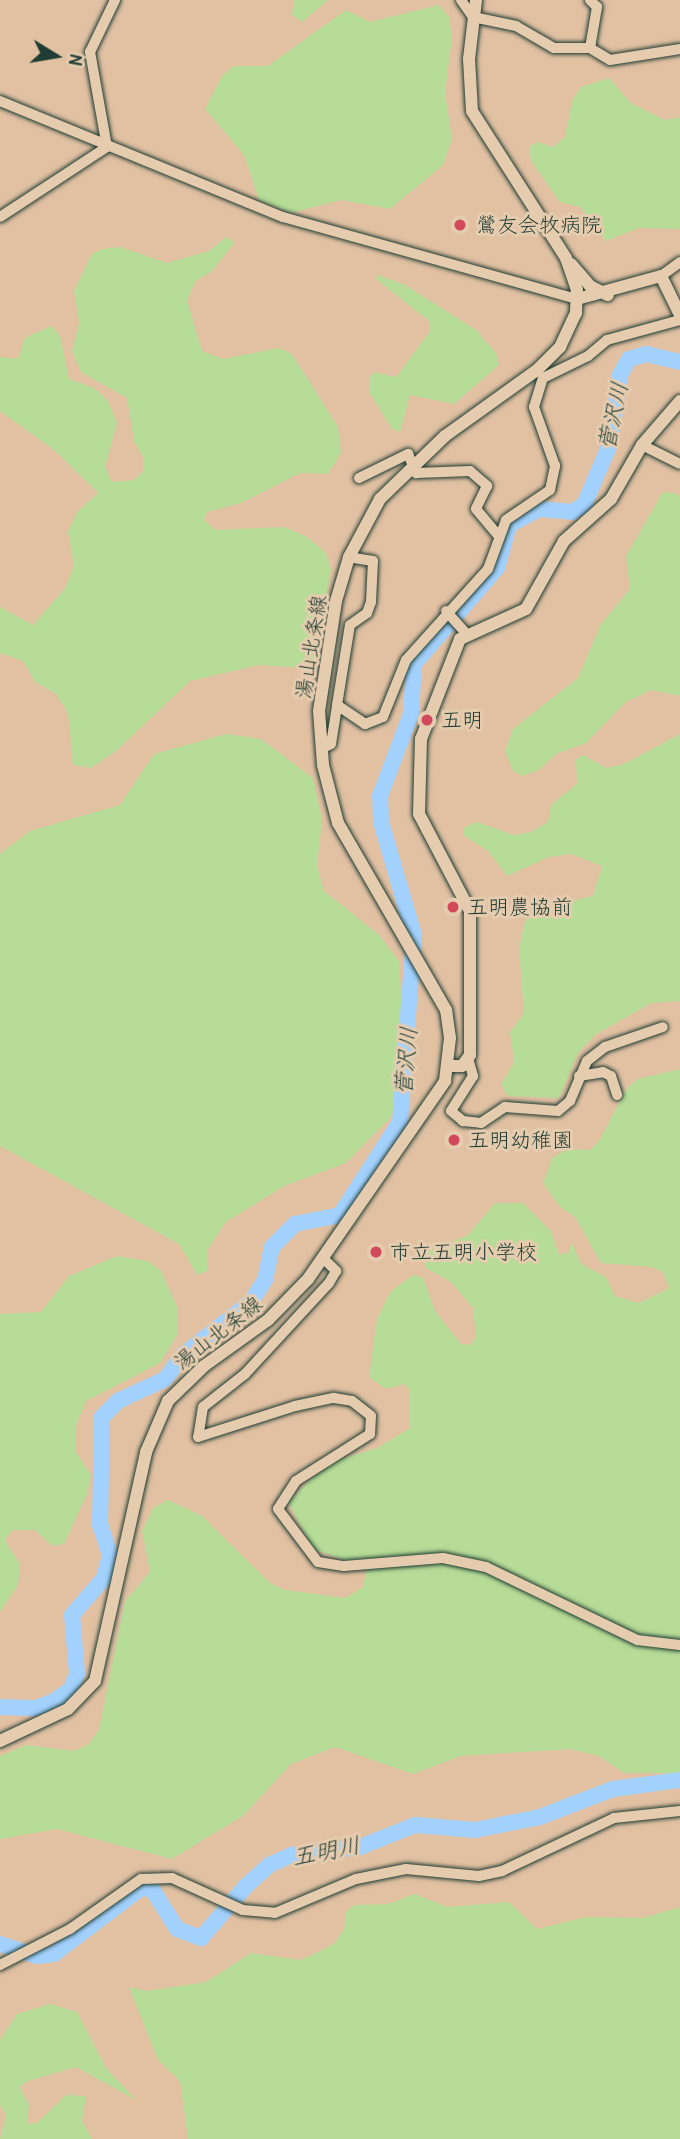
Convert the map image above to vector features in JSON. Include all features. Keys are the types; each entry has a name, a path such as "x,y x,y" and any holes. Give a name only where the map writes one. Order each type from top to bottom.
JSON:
{"main road":[{"path":"476,0 468,85 472,111 566,258 590,286 608,295"},
{"path":"566,258 577,299 608,295 661,276 680,318"},
{"name":"湯山北条線","path":"0,1741 68,1709 95,1681 146,1451 167,1401 204,1366 268,1320 325,1259 437,1096 449,1066 446,1010 349,848 329,797 321,749 326,654 349,557 380,499 412,464 551,356 567,335 577,299"},
{"path":"449,1066 468,1062 470,911 423,824 418,801 421,739 440,703 450,656 463,629 526,609 564,541 611,499 642,445 680,401"}],"street":[{"path":"107,147 90,52 116,0"},
{"path":"461,0 474,18 516,26 554,48 590,48 610,60 680,49"},
{"path":"590,0 597,6 590,48"},
{"path":"0,101 107,147 320,229 577,299"},
{"path":"0,217 107,147"},
{"path":"661,276 680,262"},
{"path":"337,705 365,724 379,722 406,660 488,569 498,535 513,513 543,497 553,483 555,466 534,407 543,378 588,356 607,340 680,318"},
{"path":"642,445 680,464"},
{"path":"359,478 408,454 416,473 429,476 463,469 479,476 487,486 476,509 498,535"},
{"path":"321,749 331,744 350,625 367,613 371,602 373,561 349,557"},
{"path":"448,613 463,629"},
{"path":"468,1062 472,1076 452,1111 471,1123 505,1107 558,1111 569,1101 578,1076 605,1047 663,1027"},
{"path":"578,1076 603,1072 611,1076 617,1094"},
{"path":"325,1259 336,1270 329,1283 245,1374 203,1407 198,1437 295,1406 334,1398 352,1401 371,1416 370,1434 296,1481 278,1509 318,1562 344,1566 443,1558 486,1567 637,1640 680,1644"},
{"path":"0,1965 32,1945 70,1929 130,1885 152,1877 172,1878 243,1910 275,1913 356,1879 406,1869 479,1876 502,1871 614,1818 680,1811"}],"green space":[{"path":"294,0 328,0 302,22 292,15"},
{"path":"439,5 449,17 452,37 445,93 452,139 443,165 390,209 341,200 291,213 259,200 244,155 205,109 222,76 233,66 268,66 346,10 370,22"},
{"path":"609,78 631,103 665,120 680,117 680,229 639,228 606,241 580,207 560,202 531,161 529,147 538,142 553,147 565,137 572,101 581,87"},
{"path":"226,237 235,242 212,271 196,281 187,300 202,351 223,359 279,348 292,354 338,427 341,453 328,474 300,473 241,503 207,512 204,520 216,530 285,527 307,537 326,553 331,570 315,662 304,668 259,665 190,681 116,751 91,768 73,765 68,713 56,694 35,682 23,661 0,653 0,607 33,625 65,588 74,566 68,532 77,512 98,493 54,450 0,411 0,357 18,359 25,338 51,326 60,335 69,379 94,388 108,401 117,423 105,467 112,482 134,480 143,471 143,457 134,441 127,398 81,372 72,351 79,323 74,291 92,254 102,249 120,247 167,263 209,251"},
{"path":"377,275 405,285 476,330 496,353 499,365 454,404 410,395 400,432 392,429 369,392 370,377 374,372 396,377 429,333 429,321 376,279"},
{"path":"663,492 678,494 680,500 680,696 651,690 626,702 586,743 556,754 539,770 522,776 513,771 505,751 513,729 578,678 601,624 630,589 626,556"},
{"path":"226,734 261,739 313,778 322,819 317,866 324,891 379,935 399,961 403,1031 392,1116 346,1163 284,1186 226,1222 208,1249 207,1271 197,1275 179,1244 0,1146 0,854 30,831 120,805 154,754"},
{"path":"680,734 680,1001 651,1003 595,1035 578,1053 559,1098 508,1096 501,1085 514,1062 510,1032 524,1013 519,948 525,921 540,908 593,896 602,866 571,854 549,857 507,876 488,851 463,835 463,828 477,822 514,835 531,832 548,822 551,805 577,784 576,759 583,755 606,768 624,764"},
{"path":"680,1069 680,1773 624,1773 599,1756 570,1749 461,1756 413,1774 335,1747 291,1764 244,1815 172,1859 57,1829 0,1839 0,1756 26,1745 74,1751 89,1744 99,1729 125,1601 150,1572 142,1531 153,1508 168,1500 202,1516 270,1583 285,1590 345,1598 363,1587 367,1568 313,1549 288,1502 328,1463 377,1448 410,1428 409,1389 404,1384 386,1389 369,1377 377,1319 391,1291 413,1275 423,1278 435,1311 461,1344 471,1345 476,1336 473,1308 451,1282 426,1268 425,1256 432,1249 467,1236 495,1203 523,1203 551,1231 559,1255 568,1253 572,1243 581,1264 606,1277 615,1296 639,1303 669,1288 663,1272 652,1267 601,1263 575,1217 560,1207 543,1183 552,1158 567,1149 590,1150 599,1141 627,1088 638,1079"},
{"path":"117,1256 148,1261 161,1271 178,1309 178,1334 160,1363 86,1401 75,1428 75,1451 91,1475 87,1494 64,1544 52,1546 35,1530 12,1530 5,1541 20,1564 18,1585 0,1612 0,1314 41,1312 69,1276"},
{"path":"415,1894 447,1907 509,1902 537,1929 586,1917 643,1918 680,1907 680,2139 188,2139 180,2081 158,2060 129,1987 146,1991 206,1982 251,1953 301,1960 334,1944 344,1929 346,1912 354,1905 388,1904"},
{"path":"50,2004 77,2012 106,2068 136,2100 76,2067 28,2081 20,2087 29,2105 27,2124 37,2123 66,2095 86,2096 82,2121 92,2139 0,2139 6,2115 0,2105 0,2040 17,2014"}],"waterway":[{"name":"菅沢川","path":"0,1707 36,1708 54,1701 71,1689 77,1674 72,1615 104,1578 110,1555 100,1525 102,1417 118,1401 165,1379 184,1354 251,1302 265,1280 272,1247 295,1224 340,1215 400,1122 414,935 381,822 380,796 411,714 414,664 497,568 509,525 539,509 572,512 584,505 610,444 620,375 629,359 646,354 680,362"},
{"name":"五明川","path":"0,1944 36,1956 54,1954 141,1888 152,1889 177,1929 201,1938 246,1886 269,1865 291,1855 360,1847 415,1825 475,1830 540,1817 613,1789 680,1780"}],"place":[{"name":"鶯友会牧病院","path":"460,225"},
{"name":"五明","path":"427,720"},
{"name":"五明農協前","path":"453,907"},
{"name":"五明幼稚園","path":"454,1140"},
{"name":"市立五明小学校","path":"376,1252"}]}
